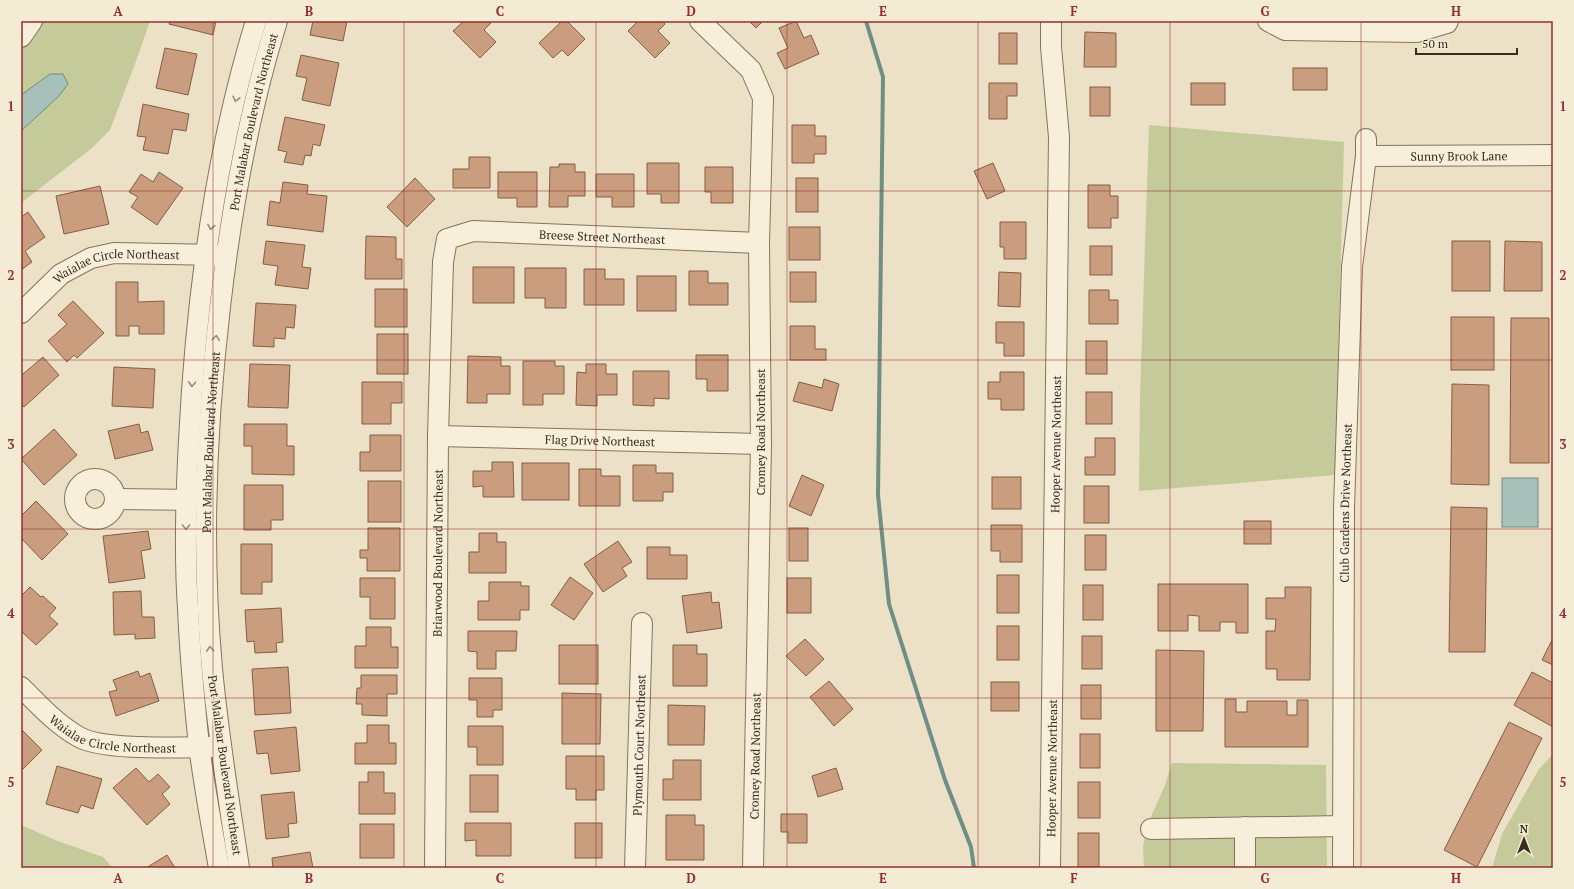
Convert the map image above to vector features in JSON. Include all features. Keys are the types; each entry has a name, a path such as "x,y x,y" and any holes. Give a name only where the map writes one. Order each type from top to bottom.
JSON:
{"street":[{"path":"21,37 32,21"},
{"name":"Port Malabar Boulevard Northeast","path":"219,868 199,747 187,606 186,500 192,374 206,254 226,142 256,21"},
{"name":"Port Malabar Boulevard Northeast","path":"239,868 220,747 211,666 208,611 206,500 212,375 226,256 246,145 263,73 278,21"},
{"name":"Cromey Road Northeast","path":"700,21 751,70 763,98 759,244 761,444 753,868"},
{"name":"Hooper Avenue Northeast","path":"1050,868 1059,137 1050,47 1051,21"},
{"path":"1268,21 1285,30 1417,32 1447,23 1448,21"},
{"path":"244,68 263,73"},
{"name":"Sunny Brook Lane","path":"1366,148 1553,156"},
{"name":"Club Gardens Drive Northeast","path":"1343,868 1344,501 1352,267 1366,148"},
{"name":"Breese Street Northeast","path":"447,239 473,230 759,244"},
{"name":"Briarwood Boulevard Northeast","path":"435,868 438,436 443,262 447,239"},
{"name":"Waialae Circle Northeast","path":"21,313 62,274 91,258 114,253 206,254 226,256"},
{"name":"Flag Drive Northeast","path":"438,436 761,444"},
{"path":"115,499 206,500"},
{"name":"Plymouth Court Northeast","path":"635,868 642,623"},
{"name":"Waialae Circle Northeast","path":"21,687 51,718 80,738 109,745 220,747"},
{"path":"1151,829 1343,826"},
{"path":"1245,868 1246,827"}],"green space":[{"path":"21,21 150,21 110,130 92,148 21,203 21,131 58,97 50,74 21,95"},
{"path":"1149,125 1344,142 1335,475 1139,491 1140,398"},
{"path":"1553,754 1553,868 1492,868 1502,834 1539,769"},
{"path":"1172,763 1326,765 1327,868 1144,868 1143,846 1147,826 1165,785"},
{"path":"21,825 55,840 103,857 113,868 21,868"}],"water":[{"path":"50,74 63,74 68,84 58,97 21,131 21,95"},
{"path":"1502,478 1538,478 1538,527 1502,527"}],"building":[{"path":"170,21 216,21 213,35 169,24"},
{"path":"313,21 347,21 343,41 310,35"},
{"path":"464,21 489,21 491,23 484,30 496,42 480,58 453,31"},
{"path":"562,21 567,21 585,39 568,56 562,50 553,58 539,43"},
{"path":"638,21 662,21 665,24 658,31 670,43 655,58 628,31"},
{"path":"749,21 763,21 756,28"},
{"path":"796,21 804,38 811,35 819,54 785,69 777,53 788,48 779,28"},
{"path":"1085,32 1116,33 1116,67 1084,67"},
{"path":"999,33 1017,33 1017,64 999,64"},
{"path":"165,48 197,54 188,95 156,88"},
{"path":"301,55 339,63 330,106 302,100 307,78 296,76"},
{"path":"1293,68 1327,68 1327,90 1293,90"},
{"path":"989,83 1017,83 1017,96 1007,96 1007,119 989,119"},
{"path":"1191,83 1225,83 1225,105 1191,105"},
{"path":"1090,87 1110,87 1110,116 1090,116"},
{"path":"143,104 189,114 186,131 173,129 168,154 143,150 146,137 137,136"},
{"path":"285,117 325,125 320,146 313,144 311,156 305,155 303,165 284,162 287,152 278,150"},
{"path":"792,125 815,125 815,136 826,136 826,154 814,154 814,163 792,163"},
{"path":"469,157 490,157 490,188 453,188 453,169 469,169"},
{"path":"647,163 679,163 679,203 661,203 661,194 647,194"},
{"path":"993,163 1005,191 987,199 974,171"},
{"path":"559,164 575,164 575,172 585,172 585,196 568,196 568,207 549,207 550,167 559,167"},
{"path":"705,167 733,167 733,203 711,203 711,192 705,192"},
{"path":"159,172 183,188 157,225 131,207 138,197 129,192 141,174 153,182"},
{"path":"498,172 537,172 537,207 517,207 517,198 498,198"},
{"path":"596,174 634,174 634,207 612,207 612,197 596,197"},
{"path":"415,178 435,199 407,227 387,207"},
{"path":"796,178 818,178 818,212 796,212"},
{"path":"283,182 308,185 307,194 327,196 323,232 267,225 270,201 280,203"},
{"path":"1088,185 1110,185 1110,196 1118,196 1118,218 1111,218 1111,228 1088,228"},
{"path":"100,186 109,224 64,234 56,196"},
{"path":"28,212 45,237 25,251 32,262 21,270 21,217"},
{"path":"1000,222 1026,222 1026,259 1004,259 1004,247 1000,247"},
{"path":"789,227 820,227 820,260 789,260"},
{"path":"366,236 396,237 396,259 402,259 402,279 365,279"},
{"path":"266,241 305,245 302,267 311,268 308,289 275,285 278,266 263,264"},
{"path":"1452,241 1490,241 1490,291 1452,291"},
{"path":"1505,241 1542,242 1542,291 1504,291"},
{"path":"1090,246 1112,246 1112,275 1090,275"},
{"path":"473,267 514,267 514,303 473,303"},
{"path":"525,268 566,268 566,308 545,308 545,298 525,298"},
{"path":"584,269 605,269 605,279 624,279 624,305 584,305"},
{"path":"689,271 708,271 708,283 728,283 728,305 689,305"},
{"path":"790,272 816,272 816,302 790,302"},
{"path":"999,272 1021,273 1020,307 998,306"},
{"path":"637,276 676,276 676,311 637,311"},
{"path":"116,282 138,282 138,302 164,301 164,334 139,334 139,326 129,326 129,336 116,336"},
{"path":"375,289 407,289 407,327 375,327"},
{"path":"1089,290 1109,290 1109,300 1118,300 1118,324 1089,324"},
{"path":"73,301 104,333 77,358 74,355 67,362 48,341 67,324 58,315"},
{"path":"256,303 296,305 294,328 286,327 285,339 274,338 274,347 253,346"},
{"path":"1451,317 1494,317 1494,370 1451,370"},
{"path":"1511,318 1549,318 1549,463 1510,463"},
{"path":"996,322 1024,322 1024,356 1004,356 1004,343 996,343"},
{"path":"790,326 815,326 815,349 826,349 826,360 790,360"},
{"path":"377,334 408,334 408,374 377,374"},
{"path":"1086,341 1107,341 1107,374 1086,374"},
{"path":"696,355 728,355 728,391 707,391 707,379 696,379"},
{"path":"468,356 501,357 501,366 510,366 510,394 487,394 487,403 467,403"},
{"path":"43,357 59,375 24,407 21,404 21,372 23,374"},
{"path":"523,361 555,361 555,366 564,366 564,394 543,394 543,405 523,405"},
{"path":"250,364 290,365 288,408 248,407"},
{"path":"586,364 606,364 606,374 617,374 617,395 597,395 597,406 576,405 577,372 586,373"},
{"path":"114,367 155,369 153,408 112,406"},
{"path":"633,371 669,371 669,399 654,398 654,406 633,405"},
{"path":"1000,372 1024,372 1024,410 1001,410 1001,399 988,399 988,382 1000,382"},
{"path":"824,379 839,384 832,411 793,401 799,382 822,388"},
{"path":"362,382 402,382 402,403 391,403 391,424 362,424"},
{"path":"1452,384 1489,385 1489,485 1451,484"},
{"path":"1086,392 1112,392 1112,424 1086,424"},
{"path":"139,424 141,433 148,431 153,450 115,459 108,431"},
{"path":"244,424 287,424 287,446 294,446 294,475 252,474 252,446 244,446"},
{"path":"54,429 77,455 44,485 21,459"},
{"path":"370,435 401,435 401,471 360,471 360,452 370,452"},
{"path":"1095,438 1115,438 1115,475 1085,475 1085,457 1095,457"},
{"path":"492,462 513,462 514,497 483,497 483,486 473,487 473,471 492,471"},
{"path":"522,463 569,463 569,500 522,500"},
{"path":"633,465 656,465 656,473 673,473 673,492 663,492 663,501 633,501"},
{"path":"579,469 601,469 601,476 620,476 620,506 579,506"},
{"path":"802,475 824,485 811,516 789,506"},
{"path":"992,477 1021,477 1021,509 992,509"},
{"path":"368,481 401,481 401,522 368,522"},
{"path":"244,485 283,485 283,520 271,520 271,530 244,530"},
{"path":"1084,486 1109,486 1109,523 1084,523"},
{"path":"36,501 68,534 42,560 21,538 21,516"},
{"path":"1451,507 1487,508 1485,652 1449,652"},
{"path":"1244,521 1271,521 1271,544 1244,544"},
{"path":"991,525 1022,525 1022,562 1000,562 1000,551 991,551"},
{"path":"368,528 400,528 400,571 367,571 367,558 360,558 360,550 368,550"},
{"path":"789,528 808,528 808,561 789,561"},
{"path":"148,531 151,549 141,551 145,578 109,583 103,536"},
{"path":"479,533 497,533 497,542 506,542 506,573 469,573 469,552 479,552"},
{"path":"1085,535 1106,535 1106,570 1085,570"},
{"path":"618,541 632,562 622,568 627,576 603,592 584,564"},
{"path":"241,544 272,544 272,582 262,582 262,594 241,594"},
{"path":"647,547 670,547 670,555 687,555 687,579 647,579"},
{"path":"997,575 1019,575 1019,613 997,613"},
{"path":"570,577 593,593 574,620 551,605"},
{"path":"360,578 395,578 395,619 370,619 370,597 360,597"},
{"path":"787,578 811,578 811,613 787,613"},
{"path":"489,582 521,582 521,586 529,586 529,610 520,610 520,620 478,620 478,601 489,601"},
{"path":"1158,584 1248,584 1248,633 1236,633 1236,622 1220,622 1220,631 1199,631 1199,616 1188,615 1188,631 1158,631"},
{"path":"1083,585 1103,585 1103,620 1083,620"},
{"path":"30,587 56,608 49,616 58,624 36,645 21,631 21,596"},
{"path":"1285,587 1311,587 1310,680 1277,680 1277,669 1266,669 1266,631 1275,631 1276,619 1266,619 1266,598 1285,598"},
{"path":"141,591 142,617 154,617 155,638 135,639 135,634 114,635 113,592"},
{"path":"711,592 712,603 719,602 722,628 687,633 682,596"},
{"path":"281,608 283,642 276,643 277,652 255,653 254,641 247,642 245,610"},
{"path":"997,626 1019,626 1019,660 997,660"},
{"path":"366,627 391,627 391,647 398,647 398,668 355,668 355,646 366,646"},
{"path":"468,631 517,631 516,651 496,651 496,669 477,669 477,652 468,651"},
{"path":"1082,636 1102,636 1102,669 1082,669"},
{"path":"1553,638 1553,665 1542,660"},
{"path":"805,639 824,659 806,676 786,656"},
{"path":"559,645 598,645 598,684 559,684"},
{"path":"673,645 697,645 697,654 707,654 707,686 673,686"},
{"path":"1156,650 1204,651 1203,731 1156,731"},
{"path":"288,667 291,713 255,715 252,669"},
{"path":"138,671 140,677 150,673 159,701 116,716 109,692 117,690 113,680"},
{"path":"1532,672 1553,683 1553,727 1514,705"},
{"path":"361,675 397,675 397,694 387,694 387,716 362,715 362,704 356,704 357,688 361,688"},
{"path":"469,678 502,678 502,710 493,710 493,717 477,717 477,700 469,700"},
{"path":"829,681 853,709 834,726 810,697"},
{"path":"991,682 1019,682 1019,711 991,711"},
{"path":"1081,685 1101,685 1101,719 1081,719"},
{"path":"562,693 601,694 600,744 562,744"},
{"path":"1225,699 1236,699 1236,712 1247,712 1247,701 1287,701 1287,715 1297,715 1297,700 1308,700 1308,747 1225,747"},
{"path":"668,705 705,706 704,745 668,745"},
{"path":"1509,722 1542,738 1477,867 1444,850"},
{"path":"367,725 389,725 389,743 396,743 396,764 355,764 355,743 367,743"},
{"path":"468,726 503,726 503,765 477,765 477,747 468,747"},
{"path":"296,727 300,771 271,774 268,753 257,754 254,731"},
{"path":"21,729 42,750 21,771"},
{"path":"1080,734 1100,734 1100,768 1080,768"},
{"path":"566,756 604,756 604,790 596,790 596,800 576,800 576,789 566,789"},
{"path":"673,760 701,760 701,800 663,800 663,779 673,779"},
{"path":"57,766 102,779 93,809 81,805 78,813 46,804"},
{"path":"136,768 149,782 158,774 170,787 162,794 170,804 147,825 113,788"},
{"path":"836,768 843,789 818,797 812,776"},
{"path":"368,772 384,772 384,793 395,793 395,814 359,814 359,782 368,782"},
{"path":"470,775 498,775 498,812 470,812"},
{"path":"1078,782 1100,782 1100,818 1078,818"},
{"path":"294,792 297,823 288,824 289,837 266,839 261,795"},
{"path":"781,814 807,814 807,843 788,843 788,832 781,832"},
{"path":"666,815 695,815 695,825 704,825 704,860 666,860"},
{"path":"465,823 511,823 511,856 476,856 476,840 465,841"},
{"path":"575,823 602,823 602,858 575,858"},
{"path":"360,824 394,824 394,858 360,858"},
{"path":"1078,833 1099,833 1099,867 1078,867"},
{"path":"310,852 313,868 273,868 272,858"},
{"path":"167,855 175,868 146,868"}],"waterway":[{"path":"866,21 883,77 878,495 889,604 945,780 971,847 974,868"}]}
